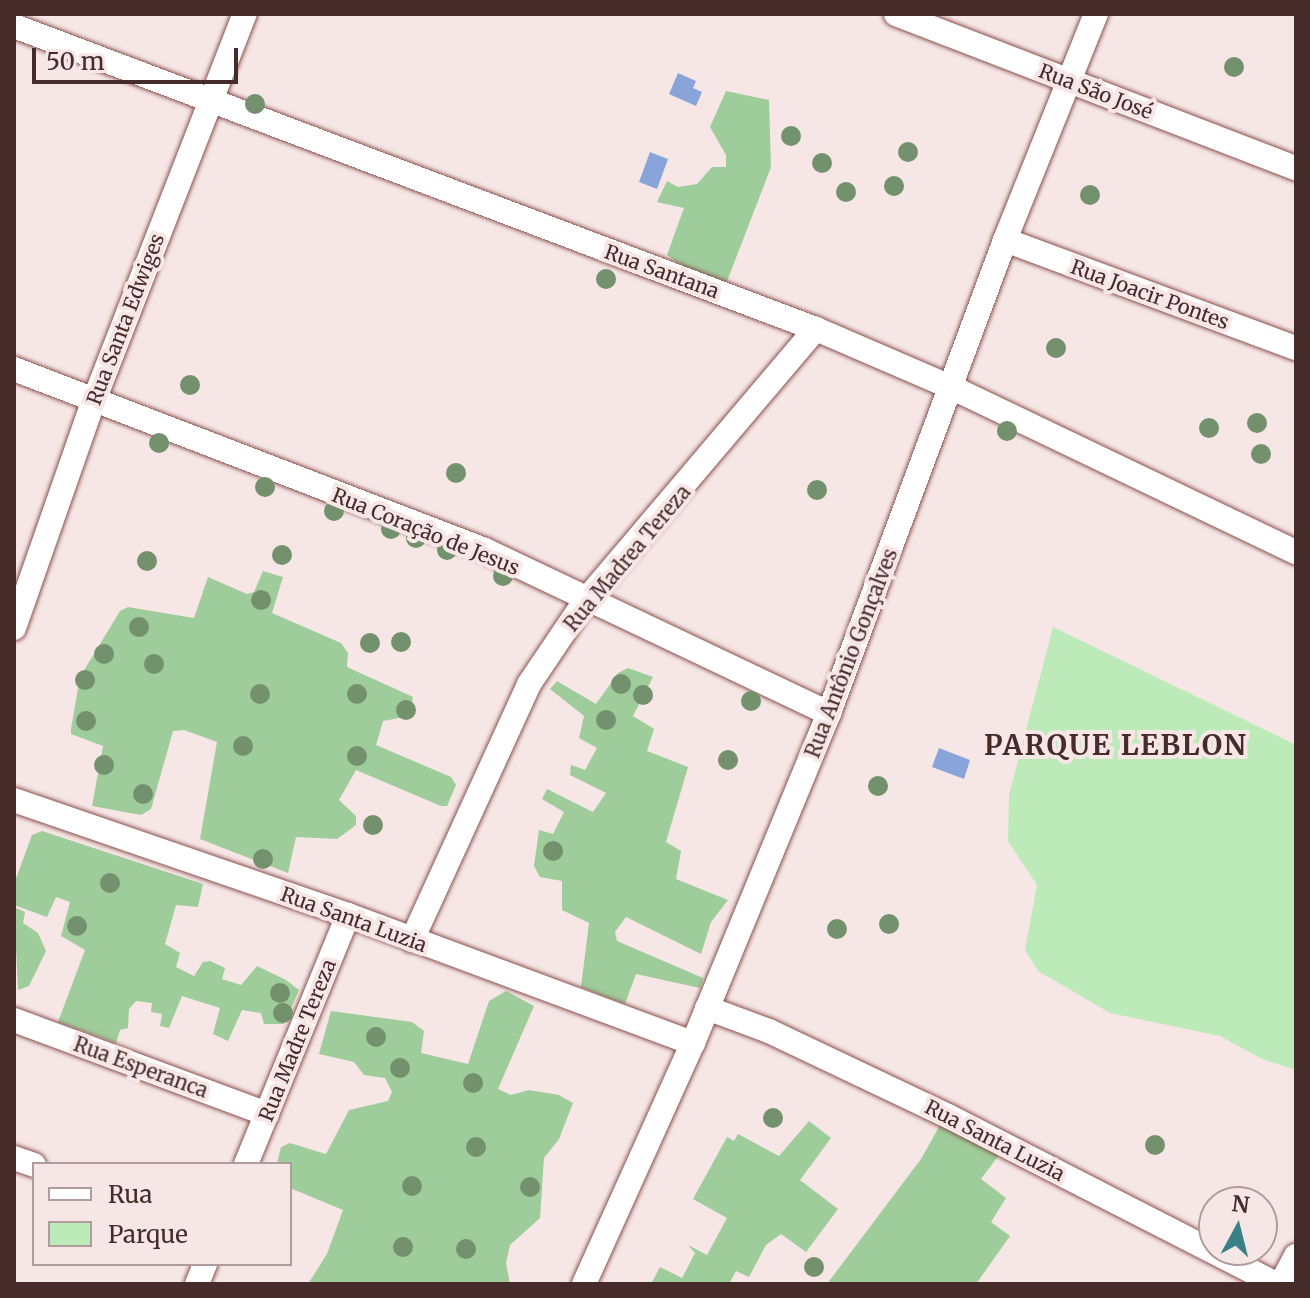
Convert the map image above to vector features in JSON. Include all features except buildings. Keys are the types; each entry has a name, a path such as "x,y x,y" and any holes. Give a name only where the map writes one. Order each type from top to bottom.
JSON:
{"street":[{"name":"Rua Santa Edwiges","path":"14,628 93,403 245,14"},
{"name":"Rua São José","path":"896,14 1296,168"},
{"name":"Rua Antônio Gonçalves","path":"584,1284 693,1043 829,713 953,388 1005,240 1096,14"},
{"name":"Rua Santana","path":"14,26 816,329 953,388 1296,552"},
{"name":"Rua Joacir Pontes","path":"1005,240 1296,348"},
{"name":"Rua Madrea Tereza","path":"412,940 529,684 585,601 816,329"},
{"name":"Rua Coração de Jesus","path":"14,369 93,403 485,550 585,601 620,611 829,713"},
{"name":"Rua Santa Luzia","path":"14,800 348,915 693,1043"},
{"name":"Rua Madre Tereza","path":"247,1162 348,915"},
{"name":"Rua Santa Luzia","path":"707,1008 769,1031 948,1116 1279,1284"},
{"name":"Rua Esperanca","path":"14,1020 267,1114"},
{"path":"1279,1284 1296,1256"}],"green space":[{"path":"726,91 769,100 771,167 726,284 692,273 667,255 684,208 657,202 667,181 678,187 697,184 712,167 726,167 726,155 710,127"},
{"path":"263,571 283,577 272,613 341,643 348,653 347,667 413,697 410,716 383,721 376,745 451,777 456,785 447,806 441,806 356,770 339,800 356,816 356,825 337,839 296,837 288,873 200,839 217,742 184,730 173,731 151,809 141,815 92,806 103,746 71,734 80,677 120,611 128,607 194,618 208,577 247,594 254,592"},
{"path":"1053,627 1296,745 1296,1070 1262,1059 1220,1036 1110,1013 1038,971 1025,950 1037,885 1008,841 1009,795"},
{"path":"628,668 653,677 633,716 654,729 647,751 688,767 666,842 681,851 676,879 728,900 711,922 701,954 626,917 615,932 617,941 703,978 700,988 636,974 625,1004 581,987 589,923 562,910 562,881 540,877 534,866 539,830 553,834 564,812 542,799 547,789 593,812 606,793 570,775 571,765 585,770 597,748 579,738 584,716 550,689 557,681 596,704 618,673"},
{"path":"42,831 203,884 198,907 176,905 165,944 180,953 176,967 194,976 203,962 210,961 225,968 222,979 241,985 257,966 286,980 299,990 284,1024 264,1024 261,1013 242,1010 228,1041 213,1034 220,1008 182,996 169,1028 160,1026 162,1014 151,1012 152,1003 136,1001 129,1009 128,1028 120,1030 116,1043 58,1022 85,950 61,936 70,902 56,897 47,917 14,905 14,884 32,835"},
{"path":"14,907 25,912 23,923 38,933 46,951 29,986 18,990"},
{"path":"506,991 534,1006 498,1089 511,1095 529,1090 559,1095 573,1103 559,1139 544,1158 540,1218 510,1245 506,1263 510,1284 308,1284 327,1254 343,1210 292,1189 292,1162 277,1162 281,1147 290,1143 326,1154 349,1110 388,1101 392,1092 385,1078 364,1075 354,1062 319,1054 331,1011 412,1022 424,1031 421,1053 468,1064 489,1001"},
{"path":"944,1118 1002,1151 981,1179 1006,1198 991,1222 1010,1236 976,1284 827,1284 921,1159"},
{"path":"809,1121 831,1138 800,1180 838,1209 806,1252 781,1234 766,1245 749,1277 736,1271 729,1284 651,1284 660,1267 682,1278 695,1253 688,1245 707,1255 727,1218 693,1199 727,1137 734,1141 738,1134 779,1156"}],"water":[{"path":"678,73 696,81 693,88 702,92 696,106 669,94"},
{"path":"650,152 668,159 657,189 639,182"},
{"path":"939,748 970,760 964,779 932,767"}],"district":[{"name":"PARQUE LEBLON","path":"1116,745"}]}
